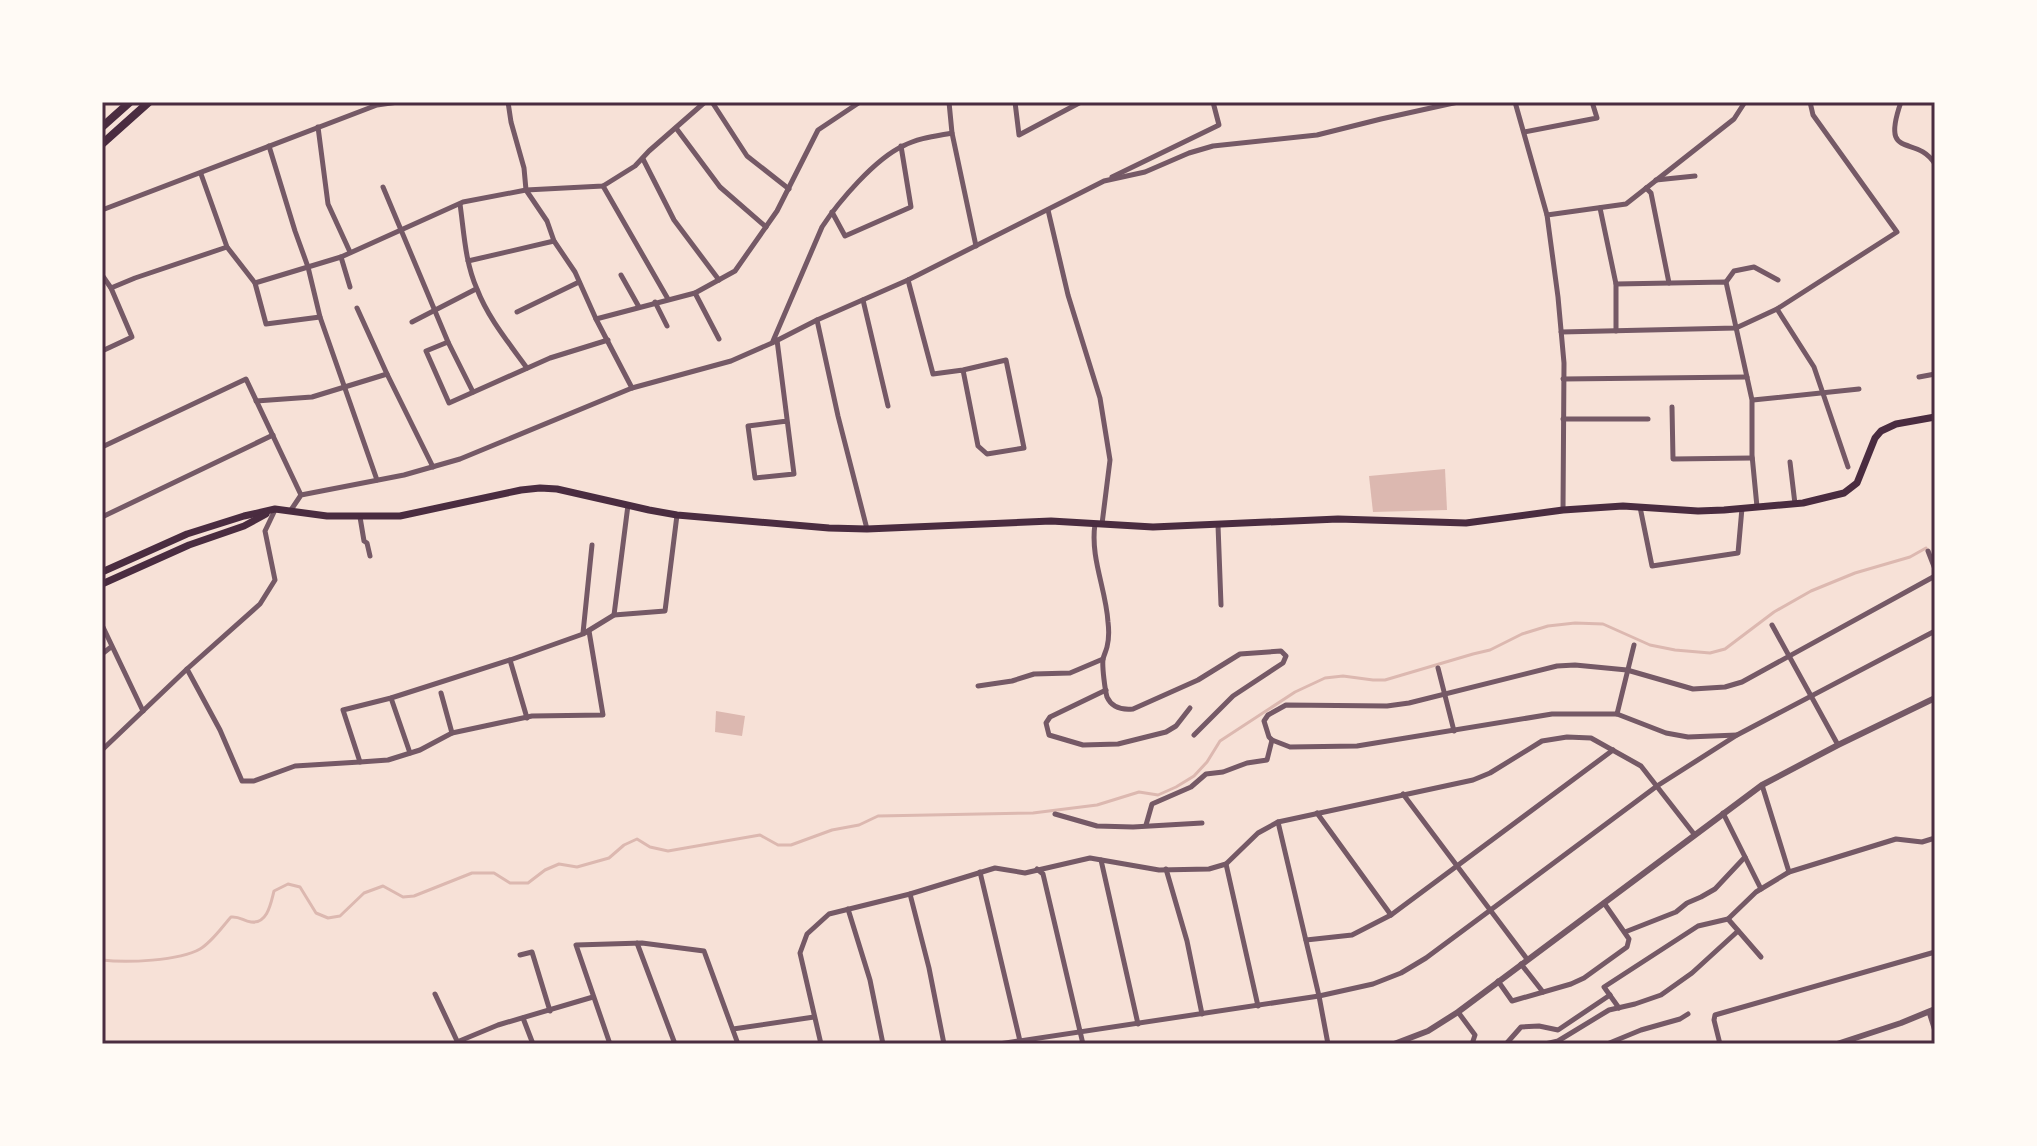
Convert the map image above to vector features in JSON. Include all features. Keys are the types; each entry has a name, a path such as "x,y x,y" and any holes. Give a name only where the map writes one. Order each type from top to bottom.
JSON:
{"main road":[{"path":"102,127 130,102"},
{"path":"102,144 149,102"},
{"path":"102,572 187,534 275,509 318,516 400,516 540,488 677,515 867,529 1051,521 1153,527 1338,519 1466,523 1563,510 1623,506 1698,511 1795,504 1844,493 1857,483 1875,438 1881,431 1896,424 1935,417"},
{"path":"102,584 189,545 244,526 275,509"}],"street":[{"path":"102,210 384,102"},
{"path":"377,105 398,102"},
{"path":"508,102 524,168 526,190 575,272 632,388"},
{"path":"255,283 341,257 460,204 526,190 603,186 643,159 705,102"},
{"path":"712,102 747,156 789,189"},
{"path":"596,319 695,293 735,271 777,211 818,130 860,102"},
{"path":"949,102 952,133 976,247"},
{"path":"1015,102 1019,135 1071,104 1081,102"},
{"path":"291,510 301,495 460,459 632,388 731,361 908,280 1219,125 1213,102"},
{"path":"1104,181 1145,172 1213,146 1317,135 1458,102"},
{"path":"1515,102 1547,215 1561,332 1563,510"},
{"path":"1547,215 1626,204 1734,119 1745,102"},
{"path":"1561,332 1736,328 1777,309 1897,232 1813,115 1810,102"},
{"path":"1901,102 1893,125 1895,136 1904,146 1929,154 1935,164"},
{"path":"1524,132 1597,118 1593,105"},
{"path":"318,127 328,204 350,252"},
{"path":"676,128 720,187 766,227"},
{"path":"787,421 748,426 755,478 794,474 787,421 775,341 822,227 878,163 901,146 952,133"},
{"path":"269,146 308,267 320,317 377,480"},
{"path":"832,212 845,236 911,207 901,146"},
{"path":"643,159 674,220 719,280"},
{"path":"201,174 227,247 255,283 266,324 320,317"},
{"path":"1656,180 1695,176"},
{"path":"603,186 668,299"},
{"path":"383,187 448,342 473,392"},
{"path":"1646,188 1651,193 1669,283"},
{"path":"460,204 468,261 476,289 490,316 527,368"},
{"path":"1600,208 1616,284 1616,331"},
{"path":"1048,210 1068,295 1100,398 1110,460 1093,539 1108,619 1107,647 1103,659 1107,696 1122,710 1133,709 1198,680 1240,654 1281,651 1286,656 1283,663 1233,696 1194,735"},
{"path":"468,261 554,241"},
{"path":"111,288 227,247"},
{"path":"341,257 350,287"},
{"path":"1757,507 1752,458 1752,400 1726,282 1734,271 1754,267 1778,280"},
{"path":"102,275 111,288 132,337 102,351"},
{"path":"621,275 639,307"},
{"path":"908,280 933,374 1006,360 1024,448 987,454 978,446 963,370"},
{"path":"517,312 579,282"},
{"path":"1616,284 1726,282"},
{"path":"412,322 476,289"},
{"path":"695,293 719,339"},
{"path":"863,300 888,406"},
{"path":"655,302 667,326"},
{"path":"357,308 433,467"},
{"path":"1777,309 1814,367 1848,467"},
{"path":"817,320 867,529"},
{"path":"448,342 426,351 449,403 550,358 608,340"},
{"path":"256,401 312,397 387,374"},
{"path":"1919,377 1935,374"},
{"path":"1563,379 1747,377"},
{"path":"102,447 246,379 301,495"},
{"path":"1752,400 1859,389"},
{"path":"1672,407 1673,459 1752,458"},
{"path":"1563,419 1648,419"},
{"path":"102,517 273,435"},
{"path":"1790,462 1795,504"},
{"path":"614,615 628,505"},
{"path":"1640,507 1652,566 1738,553 1742,508"},
{"path":"102,750 260,604 275,580 265,531 275,509"},
{"path":"360,762 343,710 510,660 586,632 614,615 665,611 677,515"},
{"path":"360,517 370,556"},
{"path":"1218,525 1221,605"},
{"path":"187,669 220,730 242,781 254,781 295,766 388,760 420,750 452,733 527,718 603,715 586,632 592,545"},
{"path":"1928,551 1935,569"},
{"path":"1737,735 1688,737 1666,733 1617,714 1552,714 1357,746 1290,747 1269,737 1264,721 1268,715 1286,705 1387,706 1557,666 1627,670 1685,688 1709,689 1742,682 1935,576"},
{"path":"102,625 143,711"},
{"path":"1772,625 1838,745"},
{"path":"999,1044 1319,996 1373,984 1401,973 1426,958 1657,786 1737,735 1935,631"},
{"path":"1617,714 1634,645"},
{"path":"102,654 111,647"},
{"path":"978,686 1034,674 1070,673 1103,659"},
{"path":"510,660 527,718"},
{"path":"1438,668 1454,731"},
{"path":"1106,690 1050,717 1046,723 1049,735 1083,745 1118,744 1166,732 1176,726 1190,708"},
{"path":"441,693 452,733"},
{"path":"391,698 410,753"},
{"path":"1394,1044 1428,1031 1458,1012 1762,785 1935,698"},
{"path":"821,1044 800,953 807,934 818,922 829,914 995,868 1025,873 1090,858 1159,870 1209,869 1226,864 1258,833 1278,822 1473,780 1542,741 1567,737 1591,738 1641,766 1694,834"},
{"path":"1146,825 1152,804 1191,787 1206,774 1267,760 1272,740"},
{"path":"1306,940 1352,935 1391,915 1613,750"},
{"path":"1762,785 1789,872"},
{"path":"1403,794 1490,910 1543,992"},
{"path":"1317,813 1391,915"},
{"path":"1723,813 1761,889"},
{"path":"1055,814 1097,826 1202,823"},
{"path":"1278,822 1328,1044"},
{"path":"1619,1008 1604,987 1698,926 1728,919 1761,889 1789,872 1896,839 1922,842 1935,838"},
{"path":"1625,932 1676,912 1715,889 1745,857"},
{"path":"1101,860 1138,1024"},
{"path":"1226,864 1258,1006"},
{"path":"1037,869 1043,874 1083,1044"},
{"path":"1166,869 1187,941 1202,1014"},
{"path":"980,872 1020,1041"},
{"path":"910,894 944,1044"},
{"path":"1498,981 1512,1001 1584,978 1627,947 1629,939 1603,902"},
{"path":"848,909 870,980 883,1044"},
{"path":"1728,919 1761,957"},
{"path":"1545,1044 1558,1041 1609,1010 1661,995 1692,973 1738,931"},
{"path":"637,943 675,1044"},
{"path":"610,1044 576,945 637,943 704,951 738,1044"},
{"path":"520,955 532,952 550,1011"},
{"path":"1720,1044 1715,1015 1935,953"},
{"path":"435,994 458,1043 498,1025 593,997"},
{"path":"1506,1044 1521,1027 1539,1026 1558,1030 1610,995"},
{"path":"1837,1044 1932,1010 1935,1031"},
{"path":"1458,1012 1475,1035 1472,1044"},
{"path":"1607,1044 1688,1014"},
{"path":"733,1029 814,1017"},
{"path":"523,1018 533,1044"}],"shaded area":[{"path":"1445,469 1447,510 1373,512 1369,476"},
{"path":"716,711 745,716 742,736 715,732"}],"waterway":[{"path":"102,960 152,960 191,953 209,942 231,917 251,922 261,920 268,911 274,891 288,884 300,887 316,913 328,918 340,916 364,893 383,886 403,897 414,896 472,873 494,873 510,883 528,883 559,864 577,867 609,858 637,839 650,847 668,851 760,835 778,845 791,845 832,830 859,825 878,816 1033,813 1097,805 1139,792 1158,795 1194,776 1220,741 1295,692 1325,678 1343,676 1385,680 1490,650 1522,634 1548,626 1575,623 1603,624 1650,645 1710,653 1725,649 1774,612 1811,591 1855,573 1910,557 1926,548"}]}
